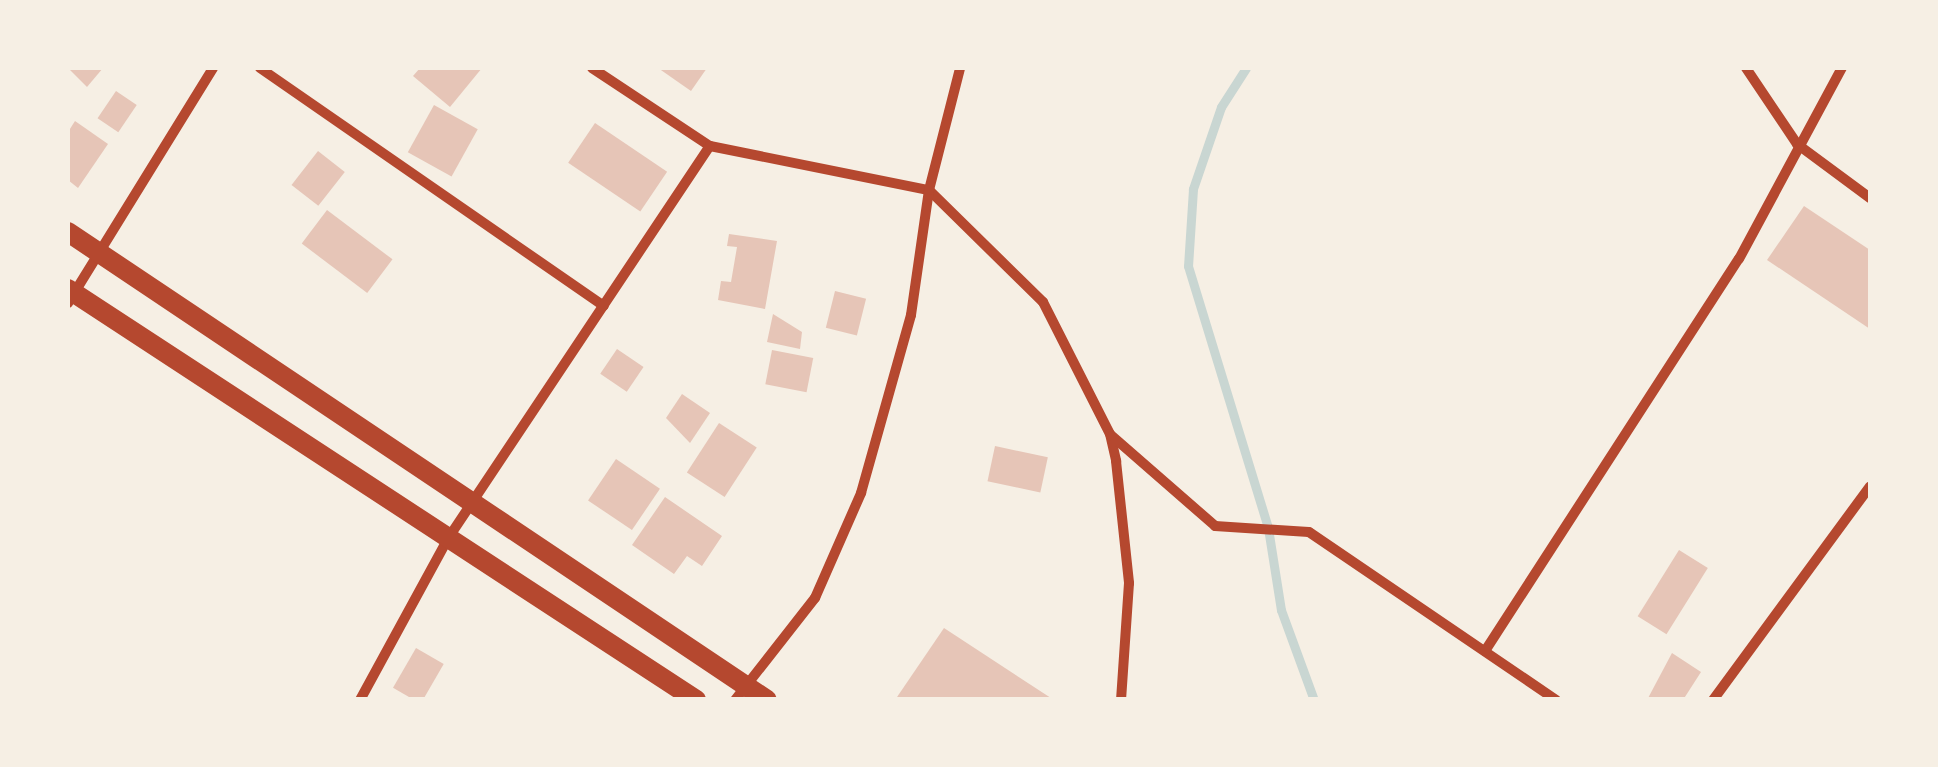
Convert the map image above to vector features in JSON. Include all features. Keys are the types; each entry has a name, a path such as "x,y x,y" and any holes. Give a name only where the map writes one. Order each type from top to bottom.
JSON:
{"main road":[{"path":"68,232 472,504 741,692 767,700"},
{"path":"69,295 696,700"}],"street":[{"path":"69,295 212,68"},
{"path":"260,68 604,306"},
{"path":"592,68 710,146 929,190 1043,302 1110,434 1128,583 1121,700"},
{"path":"741,692 815,598 861,493 912,315 929,190 960,68"},
{"path":"1746,68 1798,144 1870,198"},
{"path":"1484,651 1739,259 1842,68"},
{"path":"360,700 449,537 710,146"},
{"path":"1110,434 1215,526 1309,532 1556,700"},
{"path":"1713,700 1870,486"}],"building":[{"path":"68,68 103,68 87,87"},
{"path":"420,68 482,68 450,107 413,76"},
{"path":"658,68 707,68 691,91"},
{"path":"116,91 137,105 118,132 98,118"},
{"path":"434,105 478,129 452,176 408,152"},
{"path":"75,121 108,144 78,188 68,180 68,132"},
{"path":"595,123 667,172 640,211 568,163"},
{"path":"318,151 345,172 318,206 292,185"},
{"path":"1804,206 1870,250 1870,329 1767,260"},
{"path":"327,210 392,259 367,293 302,244"},
{"path":"729,234 777,241 765,309 718,300 721,281 731,282 737,247 727,246"},
{"path":"835,291 866,299 857,336 826,328"},
{"path":"773,314 802,332 800,349 767,342"},
{"path":"617,349 644,367 627,392 600,374"},
{"path":"772,350 813,358 807,392 765,384"},
{"path":"682,394 710,413 690,443 666,418"},
{"path":"719,423 757,448 725,497 687,472"},
{"path":"995,446 1048,457 1040,492 988,481"},
{"path":"616,459 660,489 632,530 588,500"},
{"path":"665,497 722,536 702,566 687,556 674,574 632,545"},
{"path":"1679,550 1708,568 1666,634 1638,616"},
{"path":"944,628 1054,700 895,700"},
{"path":"416,648 444,664 423,700 414,700 393,688"},
{"path":"1672,653 1701,672 1683,700 1647,700"}],"waterway":[{"path":"1246,68 1221,107 1193,189 1188,266 1268,528 1281,610 1314,700"}]}
